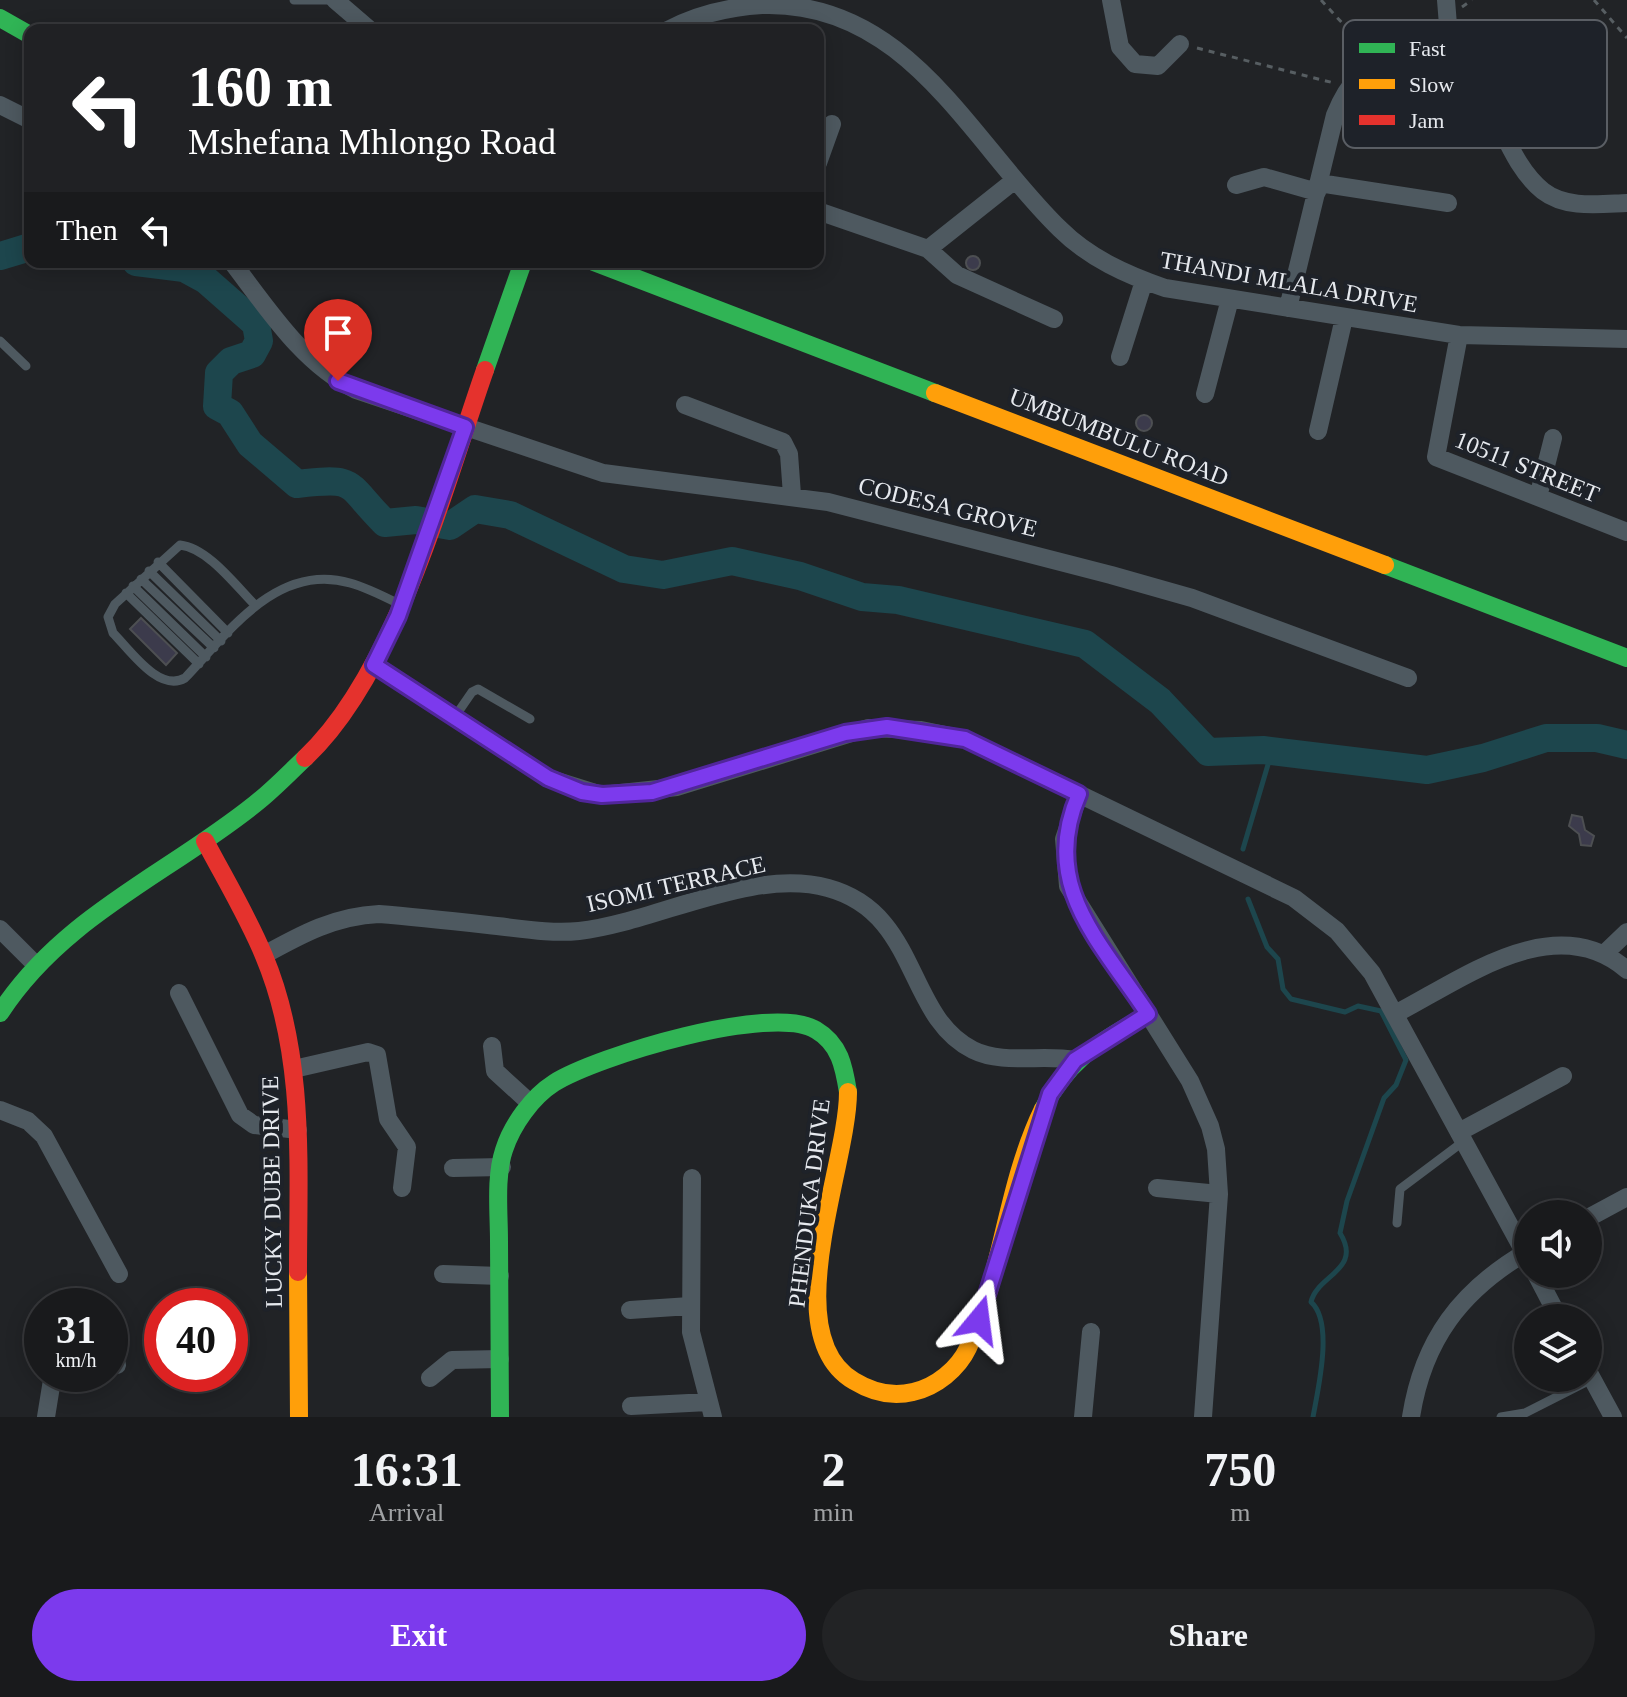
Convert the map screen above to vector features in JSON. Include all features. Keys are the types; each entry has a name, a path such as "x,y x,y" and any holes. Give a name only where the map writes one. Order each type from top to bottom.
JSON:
{"street":[{"path":"333,0 363,24"},
{"path":"1111,0 1120,47 1135,64 1158,66 1180,44"},
{"path":"1446,0 1448,20"},
{"name":"THANDI MLALA DRIVE","path":"683,24 753,5 839,8 910,57 1015,180 1076,243 1121,272 1144,281 1230,299 1459,335 1627,339"},
{"path":"0,18 24,32"},
{"path":"1288,308 1335,115 1343,98"},
{"path":"0,105 24,117"},
{"path":"824,146 832,124"},
{"path":"1514,148 1529,174 1546,193 1571,202 1627,203"},
{"path":"1236,185 1264,177 1448,203"},
{"path":"928,249 1015,180"},
{"path":"824,213 928,249 957,275 1054,319"},
{"name":"CODESA GROVE","path":"237,268 293,339 338,381 465,427 603,473 792,495 859,508 1179,594 1408,678"},
{"path":"0,1013 35,964 77,926 255,804 322,742 374,665 402,605 521,268"},
{"name":"UMBUMBULU ROAD","path":"610,268 1627,658"},
{"path":"1120,357 1144,281"},
{"path":"1205,394 1230,299"},
{"path":"1318,431 1344,318"},
{"name":"10511 STREET","path":"1459,335 1436,457 1627,532"},
{"path":"685,405 783,442 789,454 792,495"},
{"path":"1538,497 1553,438"},
{"path":"374,665 548,778 602,795 677,787 845,733 887,727 965,739 1294,898 1337,931 1356,951 1395,1014 1514,1231"},
{"path":"1079,794 1064,839 1068,886 1201,1102 1216,1149 1219,1194 1203,1417"},
{"name":"LUCKY DUBE DRIVE","path":"205,841 264,955 294,1069 298,1130 299,1417"},
{"name":"ISOMI TERRACE","path":"264,955 311,929 356,915 379,914 562,932 604,927 768,885 806,884 844,892 880,918 900,946 935,1013 958,1041 994,1057 1040,1055 1075,1060"},
{"path":"0,929 35,964"},
{"path":"1604,954 1627,932"},
{"path":"1395,1014 1526,949 1562,945 1604,954 1627,970"},
{"path":"179,993 240,1115 254,1125 298,1130"},
{"name":"PHENDUKA DRIVE","path":"500,1417 502,1167 511,1132 530,1103 552,1084 591,1063 740,1024 782,1019 810,1025 823,1034 843,1063 848,1095 819,1286 819,1329 823,1347 842,1373 855,1383 888,1394 905,1394 919,1391 948,1375 967,1350 1040,1115 1050,1094 1075,1060 1148,1014"},
{"path":"492,1046 495,1071 530,1103"},
{"path":"294,1069 368,1052 377,1055 388,1119 407,1147 402,1188"},
{"path":"1461,1136 1563,1076"},
{"path":"0,1110 28,1121 44,1136 119,1274"},
{"path":"453,1168 502,1167"},
{"path":"631,1406 711,1410 694,1352 690,1306 692,1178"},
{"path":"1157,1188 1219,1194"},
{"path":"1602,1210 1627,1197"},
{"path":"1411,1417 1422,1366 1444,1322 1473,1289 1514,1262"},
{"path":"443,1274 500,1276"},
{"path":"630,1310 690,1306"},
{"path":"1083,1417 1091,1332"},
{"path":"430,1378 452,1360 500,1359"},
{"path":"46,1417 50,1392"},
{"path":"1600,1392 1614,1417 1627,1412"}],"lane":[{"path":"294,0 333,0"},
{"path":"0,341 26,366"},
{"path":"255,605 191,547 174,547 111,610 110,629 158,677 172,682 185,678 255,605 269,595 318,579 351,583 402,605"},
{"path":"158,562 221,641"},
{"path":"137,582 221,641"},
{"path":"137,582 202,660"},
{"path":"454,718 478,689 530,719"},
{"path":"1397,1223 1400,1189 1461,1136"},
{"path":"1501,1417 1525,1413 1561,1392"}],"path":[{"path":"1321,0 1343,24"},
{"path":"1594,0 1627,38"},
{"path":"1180,44 1343,85"}],"building":[{"path":"973,256 980,263 973,270 966,263"},
{"path":"1144,415 1150,417 1150,429 1144,431 1138,429 1136,423 1138,417"},
{"path":"141,618 177,653 166,665 130,629"},
{"path":"1572,815 1582,817 1585,830 1594,836 1591,846 1581,845 1579,834 1569,826"}],"waterway":[{"path":"0,256 24,249"},
{"path":"184,268 206,280 256,324 259,341 252,354 231,361 219,373 217,406 230,413 250,444 297,484 341,482 355,491 385,523 416,520 450,526 475,509 510,515 624,569 663,575 732,561 800,576 862,597 898,600 1085,644 1160,701 1208,752 1263,750 1427,770 1483,758 1546,738 1597,738 1627,745"},
{"path":"1243,849 1272,751"},
{"path":"1248,899 1267,947 1278,959 1283,989 1291,999 1345,1012 1358,1006 1381,1011 1406,1060 1396,1085 1384,1098 1347,1201 1340,1233 1346,1245 1343,1264 1321,1285 1311,1302 1322,1324 1323,1340 1313,1417"}],"traffic: fast":[{"path":"0,18 24,32"},
{"path":"485,370 521,268"},
{"path":"610,268 935,393"},
{"path":"1385,565 1627,658"},
{"path":"0,1013 25,979 85,923 222,829 262,799 305,758"},
{"path":"1043,1109 1064,1076 1087,1053 1148,1014"},
{"path":"500,1417 499,1172 512,1131 538,1096 554,1083 576,1072 644,1047 685,1036 763,1023 794,1023 824,1036 840,1057 848,1092"}],"traffic: slow":[{"path":"935,393 1385,565"},
{"path":"848,1092 845,1124 821,1247 817,1289 820,1327 831,1358 854,1381 890,1394 922,1390 938,1381 958,1363 968,1348 989,1289 1021,1168 1043,1109"},
{"path":"298,1272 299,1417"}],"traffic: jam":[{"path":"305,758 337,722 366,678 391,629 434,522 485,370"},
{"path":"205,841 264,956 278,994 287,1033 297,1112 298,1272"}],"route":[{"path":"338,381 465,427 398,616 374,665 548,778 582,792 602,795 652,792 677,787 845,733 887,727 965,739 1079,794 1067,821 1064,839 1068,886 1078,907 1148,1014 1075,1060 1050,1094 1040,1115 979,1320"}]}
